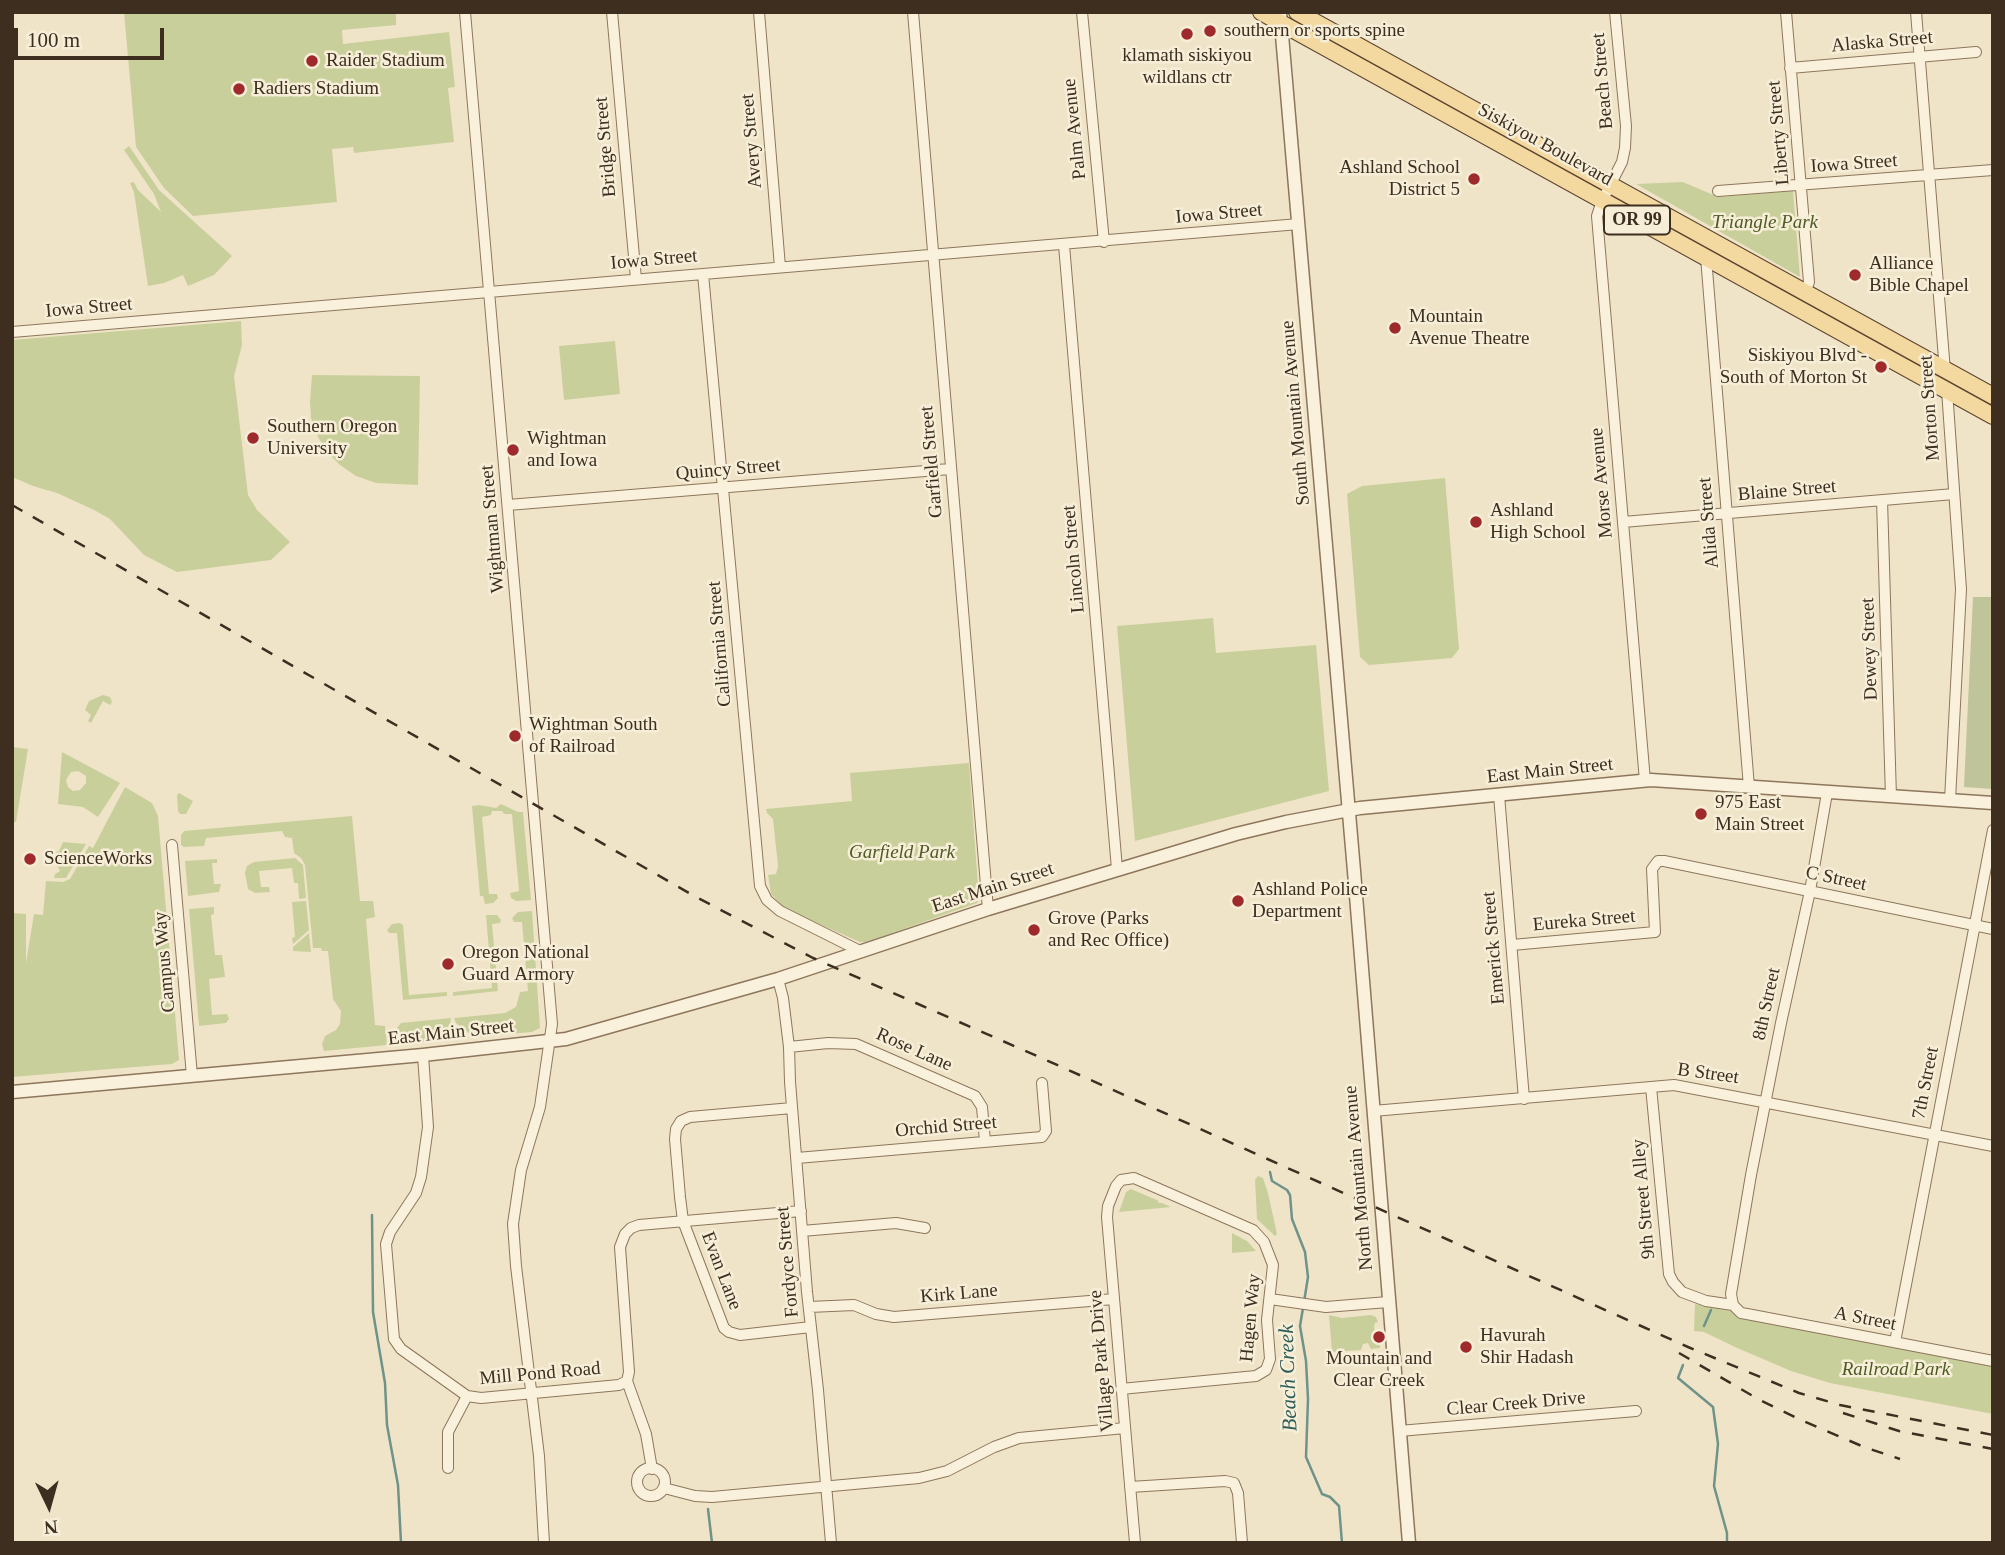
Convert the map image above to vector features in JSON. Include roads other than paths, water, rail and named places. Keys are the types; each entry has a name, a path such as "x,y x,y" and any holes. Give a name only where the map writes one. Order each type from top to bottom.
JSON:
{"main road":[{"name":"Siskiyou Boulevard","path":"1261,12 1281,18 1602,201 1993,416"},
{"name":"Siskiyou Boulevard","path":"1297,12 1993,396"}],"street":[{"name":"Wightman Street","path":"465,12 552,1024 540,1107 521,1170 513,1224 539,1456 544,1543"},
{"name":"Bridge Street","path":"612,12 636,279"},
{"name":"Avery Street","path":"759,12 780,267"},
{"name":"Garfield Street","path":"913,12 988,909"},
{"name":"Palm Avenue","path":"1082,12 1104,242"},
{"name":"Beach Street","path":"1610,186 1622,162 1626,138 1615,12"},
{"name":"Liberty Street","path":"1786,12 1809,282 1805,293"},
{"name":"Morton Street","path":"1916,12 1961,589 1950,800"},
{"name":"South Mountain Avenue","path":"1281,18 1349,810"},
{"name":"Alaska Street","path":"1790,68 1976,51"},
{"name":"Iowa Street","path":"1718,191 1993,170"},
{"name":"Morse Avenue","path":"1610,186 1598,211 1598,228 1646,781"},
{"name":"Iowa Street","path":"12,332 1298,224"},
{"name":"Lincoln Street","path":"1064,245 1117,869"},
{"name":"Alida Street","path":"1706,257 1749,787"},
{"name":"California Street","path":"703,274 760,886 767,900 780,911 862,952"},
{"name":"Quincy Street","path":"508,505 950,469"},
{"name":"Blaine Street","path":"1623,522 1954,494"},
{"name":"Dewey Street","path":"1882,500 1891,797"},
{"name":"East Main Street","path":"12,1092 548,1043 779,979 1117,869 1245,832 1349,810 1646,781 1993,803"},
{"name":"8th Street","path":"1732,1306 1731,1294 1766,1101 1810,891 1827,793"},
{"name":"Emerick Street","path":"1499,795 1524,1099"},
{"name":"North Mountain Avenue","path":"1349,810 1409,1543"},
{"name":"7th Street","path":"1895,1342 1993,830"},
{"name":"Campus Way","path":"172,845 192,1076"},
{"name":"Eureka Street","path":"1512,945 1656,932 1651,869 1658,861 1672,863"},
{"name":"C Street","path":"1672,863 1993,929"},
{"name":"Fordyce Street","path":"779,979 789,1047 800,1211 831,1543"},
{"name":"Rose Lane","path":"789,1047 844,1042 856,1044 975,1096 982,1107 985,1142"},
{"name":"Mill Pond Road","path":"423,1055 428,1127 421,1177 416,1193 390,1232 386,1244 396,1345 467,1396 481,1398 619,1385 627,1381 629,1372 620,1247 621,1241 631,1228 639,1225 800,1211"},
{"name":"Orchid Street","path":"797,1158 1044,1136 1046,1131 1042,1083"},
{"name":"B Street","path":"1373,1111 1674,1085 1993,1146"},
{"name":"9th Street Alley","path":"1651,1087 1669,1274 1682,1292 1706,1301 1732,1306"},
{"name":"Evan Lane","path":"792,1108 690,1117 681,1121 676,1129 675,1139 683,1221 724,1328 740,1335 811,1327"},
{"name":"Hagen Way","path":"1121,1180 1134,1178 1253,1230 1269,1250 1273,1265 1267,1326 1269,1365 1262,1374 1121,1388"},
{"name":"Village Park Drive","path":"1121,1180 1116,1186 1107,1212 1135,1543"},
{"path":"802,1231 896,1223 925,1227"},
{"name":"Kirk Lane","path":"809,1307 853,1305 876,1314 894,1317 1114,1299"},
{"path":"1270,1299 1320,1307 1388,1302"},
{"name":"A Street","path":"1732,1306 1741,1313 1993,1361"},
{"path":"627,1381 646,1434 652,1469"},
{"path":"448,1468 448,1432 467,1396"},
{"name":"Clear Creek Drive","path":"1399,1431 1636,1412"},
{"path":"664,1488 663,1475 658,1470 652,1469 639,1475 639,1490 652,1496 664,1488 695,1496 712,1497 826,1486 934,1475 960,1466 994,1447 1019,1438 1125,1428"},
{"path":"1130,1487 1225,1481 1234,1483 1238,1493 1242,1543"}],"waterway":[{"name":"Beach Creek","path":"1270,1172 1272,1181 1287,1190 1290,1195 1292,1219 1305,1252 1308,1277 1304,1302"},
{"path":"372,1215 373,1312 385,1383 387,1425 398,1485 401,1543"},
{"name":"Beach Creek","path":"1303,1308 1300,1326 1306,1361 1308,1399 1306,1457 1322,1494 1330,1497 1339,1506 1342,1543"},
{"path":"1704,1326 1711,1310"},
{"path":"1683,1365 1678,1378 1713,1407 1718,1444 1714,1486 1727,1533 1727,1543"},
{"path":"708,1509 712,1543"}],"railway":[{"path":"12,505 696,897 813,958 1688,1347 1799,1393 1840,1405 1993,1435"},
{"path":"1679,1353 1758,1399 1801,1420 1900,1459"},
{"path":"1843,1413 1899,1431 1993,1449"}],"place":[{"name":"southern or sports spine","path":"1210,31"},
{"name":"klamath siskiyou wildlans ctr","path":"1187,34"},
{"name":"Raider Stadium","path":"312,61"},
{"name":"Radiers Stadium","path":"239,89"},
{"name":"Ashland School District 5","path":"1474,179"},
{"name":"Alliance Bible Chapel","path":"1855,275"},
{"name":"Mountain Avenue Theatre","path":"1395,328"},
{"name":"Siskiyou Blvd - South of Morton St","path":"1881,367"},
{"name":"Southern Oregon University","path":"253,438"},
{"name":"Wightman and Iowa","path":"513,450"},
{"name":"Ashland High School","path":"1476,522"},
{"name":"Wightman South of Railroad","path":"515,736"},
{"name":"975 East Main Street","path":"1701,814"},
{"name":"ScienceWorks","path":"30,859"},
{"name":"Ashland Police Department","path":"1238,901"},
{"name":"Grove (Parks and Rec Office)","path":"1034,930"},
{"name":"Oregon National Guard Armory","path":"448,964"},
{"name":"Mountain and Clear Creek","path":"1379,1337"},
{"name":"Havurah Shir Hadash","path":"1466,1347"}],"park label":[{"name":"Triangle Park","path":"1765,223"},
{"name":"Garfield Park","path":"902,853"},
{"name":"Railroad Park","path":"1896,1370"}]}
